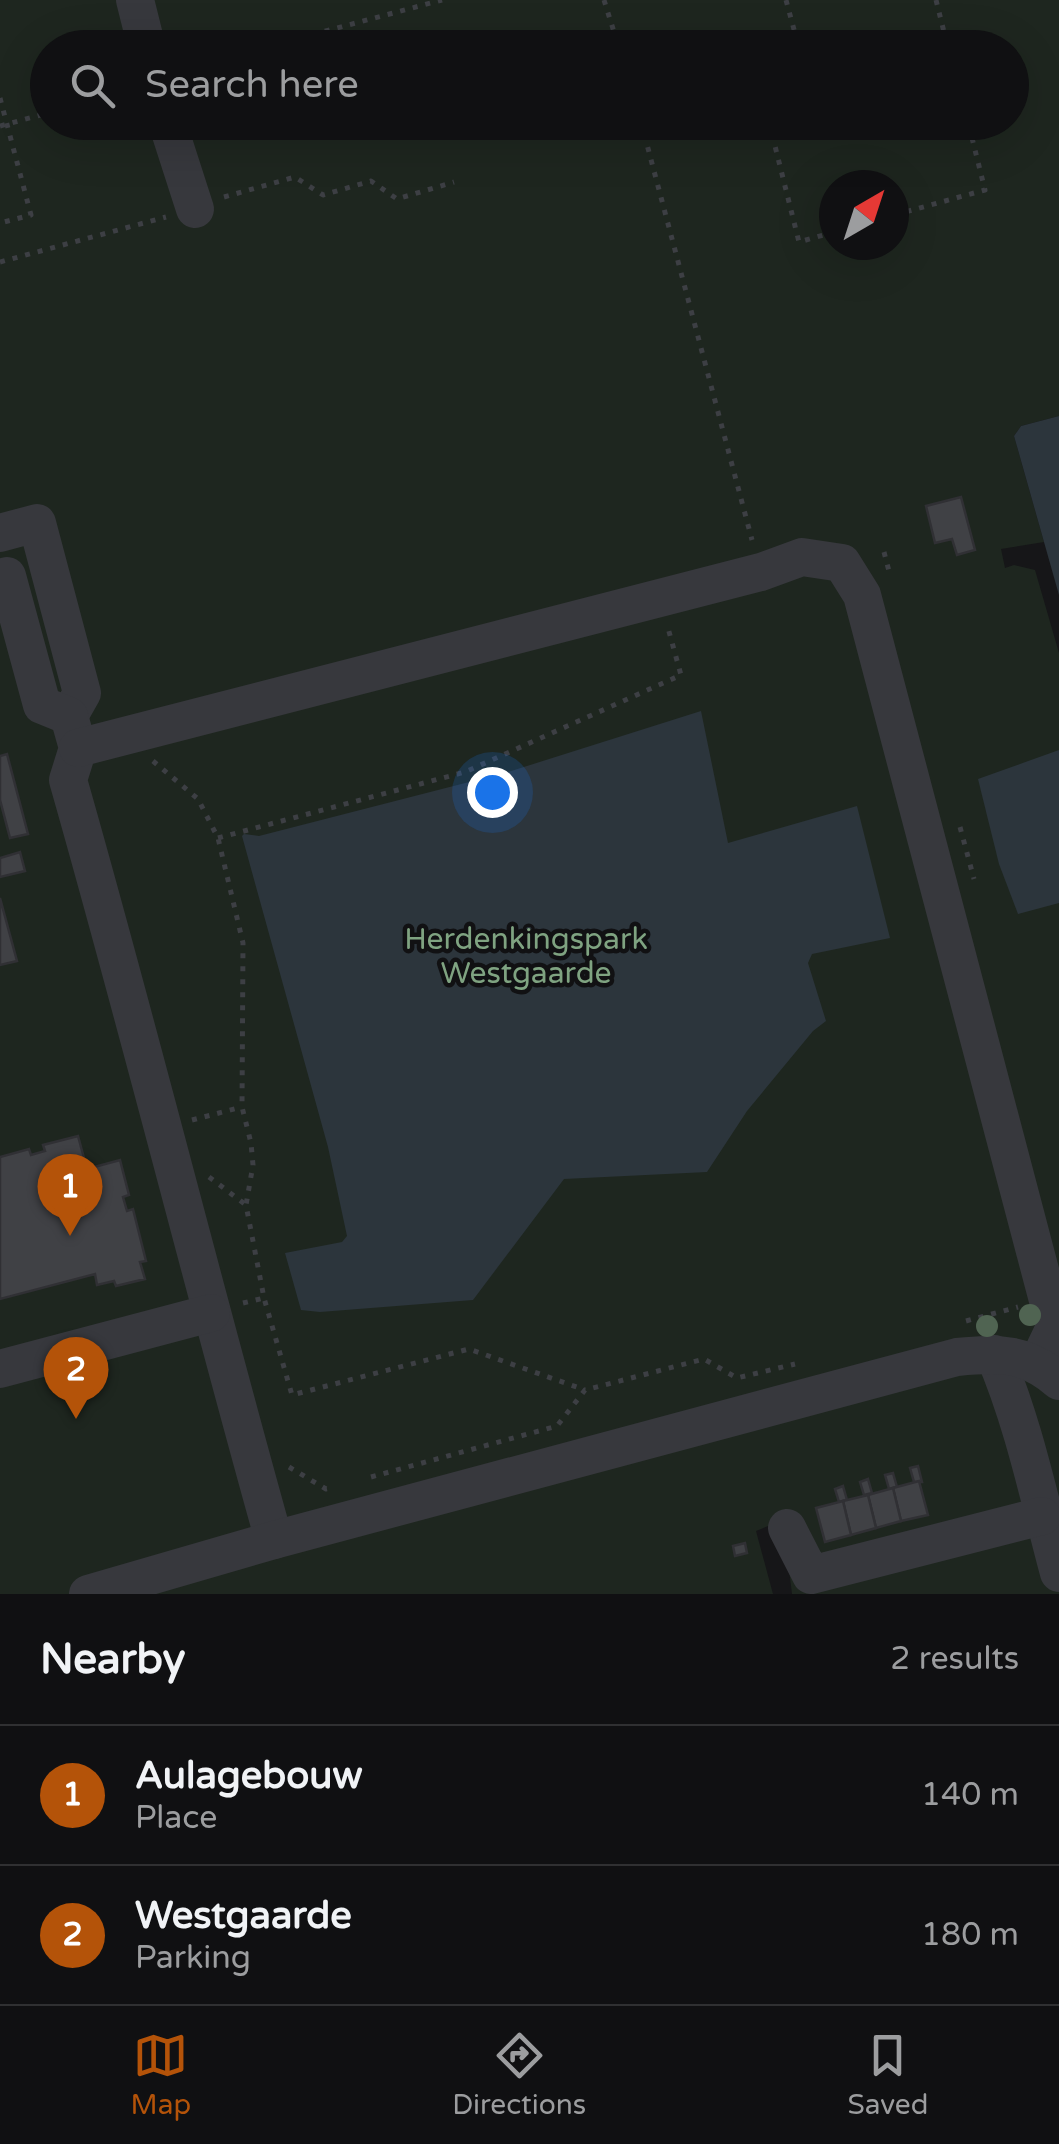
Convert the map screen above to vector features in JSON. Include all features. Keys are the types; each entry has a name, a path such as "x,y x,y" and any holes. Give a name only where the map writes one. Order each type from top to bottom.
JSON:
{"street":[{"path":"135,0 142,30"},
{"path":"173,140 194,209"},
{"path":"0,533 37,524 82,693 68,780 227,1308 248,1442 274,1540"},
{"path":"48,565 4,576 42,705 73,732 124,736 761,572 802,557 842,563 862,595 1054,1318 1049,1372 994,1354 956,1357 274,1540 88,1594"},
{"path":"0,1369 227,1308"},
{"path":"787,1528 811,1575 1050,1531 1008,1387 994,1354"}],"path":[{"path":"330,30 442,0"},
{"path":"604,0 613,30"},
{"path":"786,0 794,30"},
{"path":"936,0 943,30"},
{"path":"0,98 30,215 0,223"},
{"path":"4,125 30,118"},
{"path":"646,140 761,572"},
{"path":"773,140 798,242 819,236"},
{"path":"909,211 985,190 972,140"},
{"path":"218,838 465,772 681,675 660,598"},
{"path":"124,736 198,798 218,838 243,942 242,1107 252,1143 253,1165 246,1206 264,1298 292,1395 469,1349 586,1390 704,1359 736,1378 808,1360"},
{"path":"192,1120 242,1107"},
{"path":"227,1308 264,1298"},
{"path":"950,1326 1054,1318"},
{"path":"362,1480 558,1426 586,1390"},
{"path":"248,1442 326,1489 344,1484"}],"green space":[{"name":"Herdenkingspark Westgaarde","path":"0,0 1059,0 1059,416 1021,426 1014,436 1044,542 1001,549 1005,568 1014,565 1035,570 1059,653 1059,1594 792,1594 783,1520 756,1531 773,1594 0,1594"}],"shaded area":[{"path":"1059,416 1059,595 1014,436 1021,426"},
{"path":"701,711 728,843 857,806 890,938 812,954 808,963 826,1021 813,1031 747,1111 707,1172 564,1179 473,1300 320,1312 301,1310 285,1253 342,1242 347,1236 328,1147 242,836 259,836 508,772"},
{"path":"1059,750 1059,903 1018,914 999,864 978,779"}],"building":[{"path":"961,497 975,550 957,555 952,539 935,543 926,506"},
{"path":"7,754 28,834 10,838 0,800 0,756"},
{"path":"20,852 25,871 0,877 0,858"},
{"path":"0,898 17,961 0,965"},
{"path":"78,1136 87,1169 120,1160 129,1195 123,1197 127,1211 133,1209 146,1261 140,1262 145,1279 116,1286 114,1281 97,1285 95,1274 0,1299 0,1157 29,1149 31,1155 45,1151 43,1145"},
{"path":"918,1466 922,1482 914,1482 910,1468"},
{"path":"893,1473 897,1487 889,1489 885,1475"},
{"path":"868,1479 872,1493 864,1495 860,1482"},
{"path":"919,1481 928,1515 901,1521 893,1488"},
{"path":"843,1486 847,1500 839,1502 835,1489"},
{"path":"893,1488 901,1521 876,1528 868,1495"},
{"path":"868,1495 876,1528 851,1535 843,1501"},
{"path":"843,1501 851,1535 825,1542 816,1508"},
{"path":"745,1543 747,1553 735,1556 733,1546"}],"place":[{"name":"Aulagebouw","path":"70,1236"},
{"name":"Westgaarde","path":"76,1419"}]}
